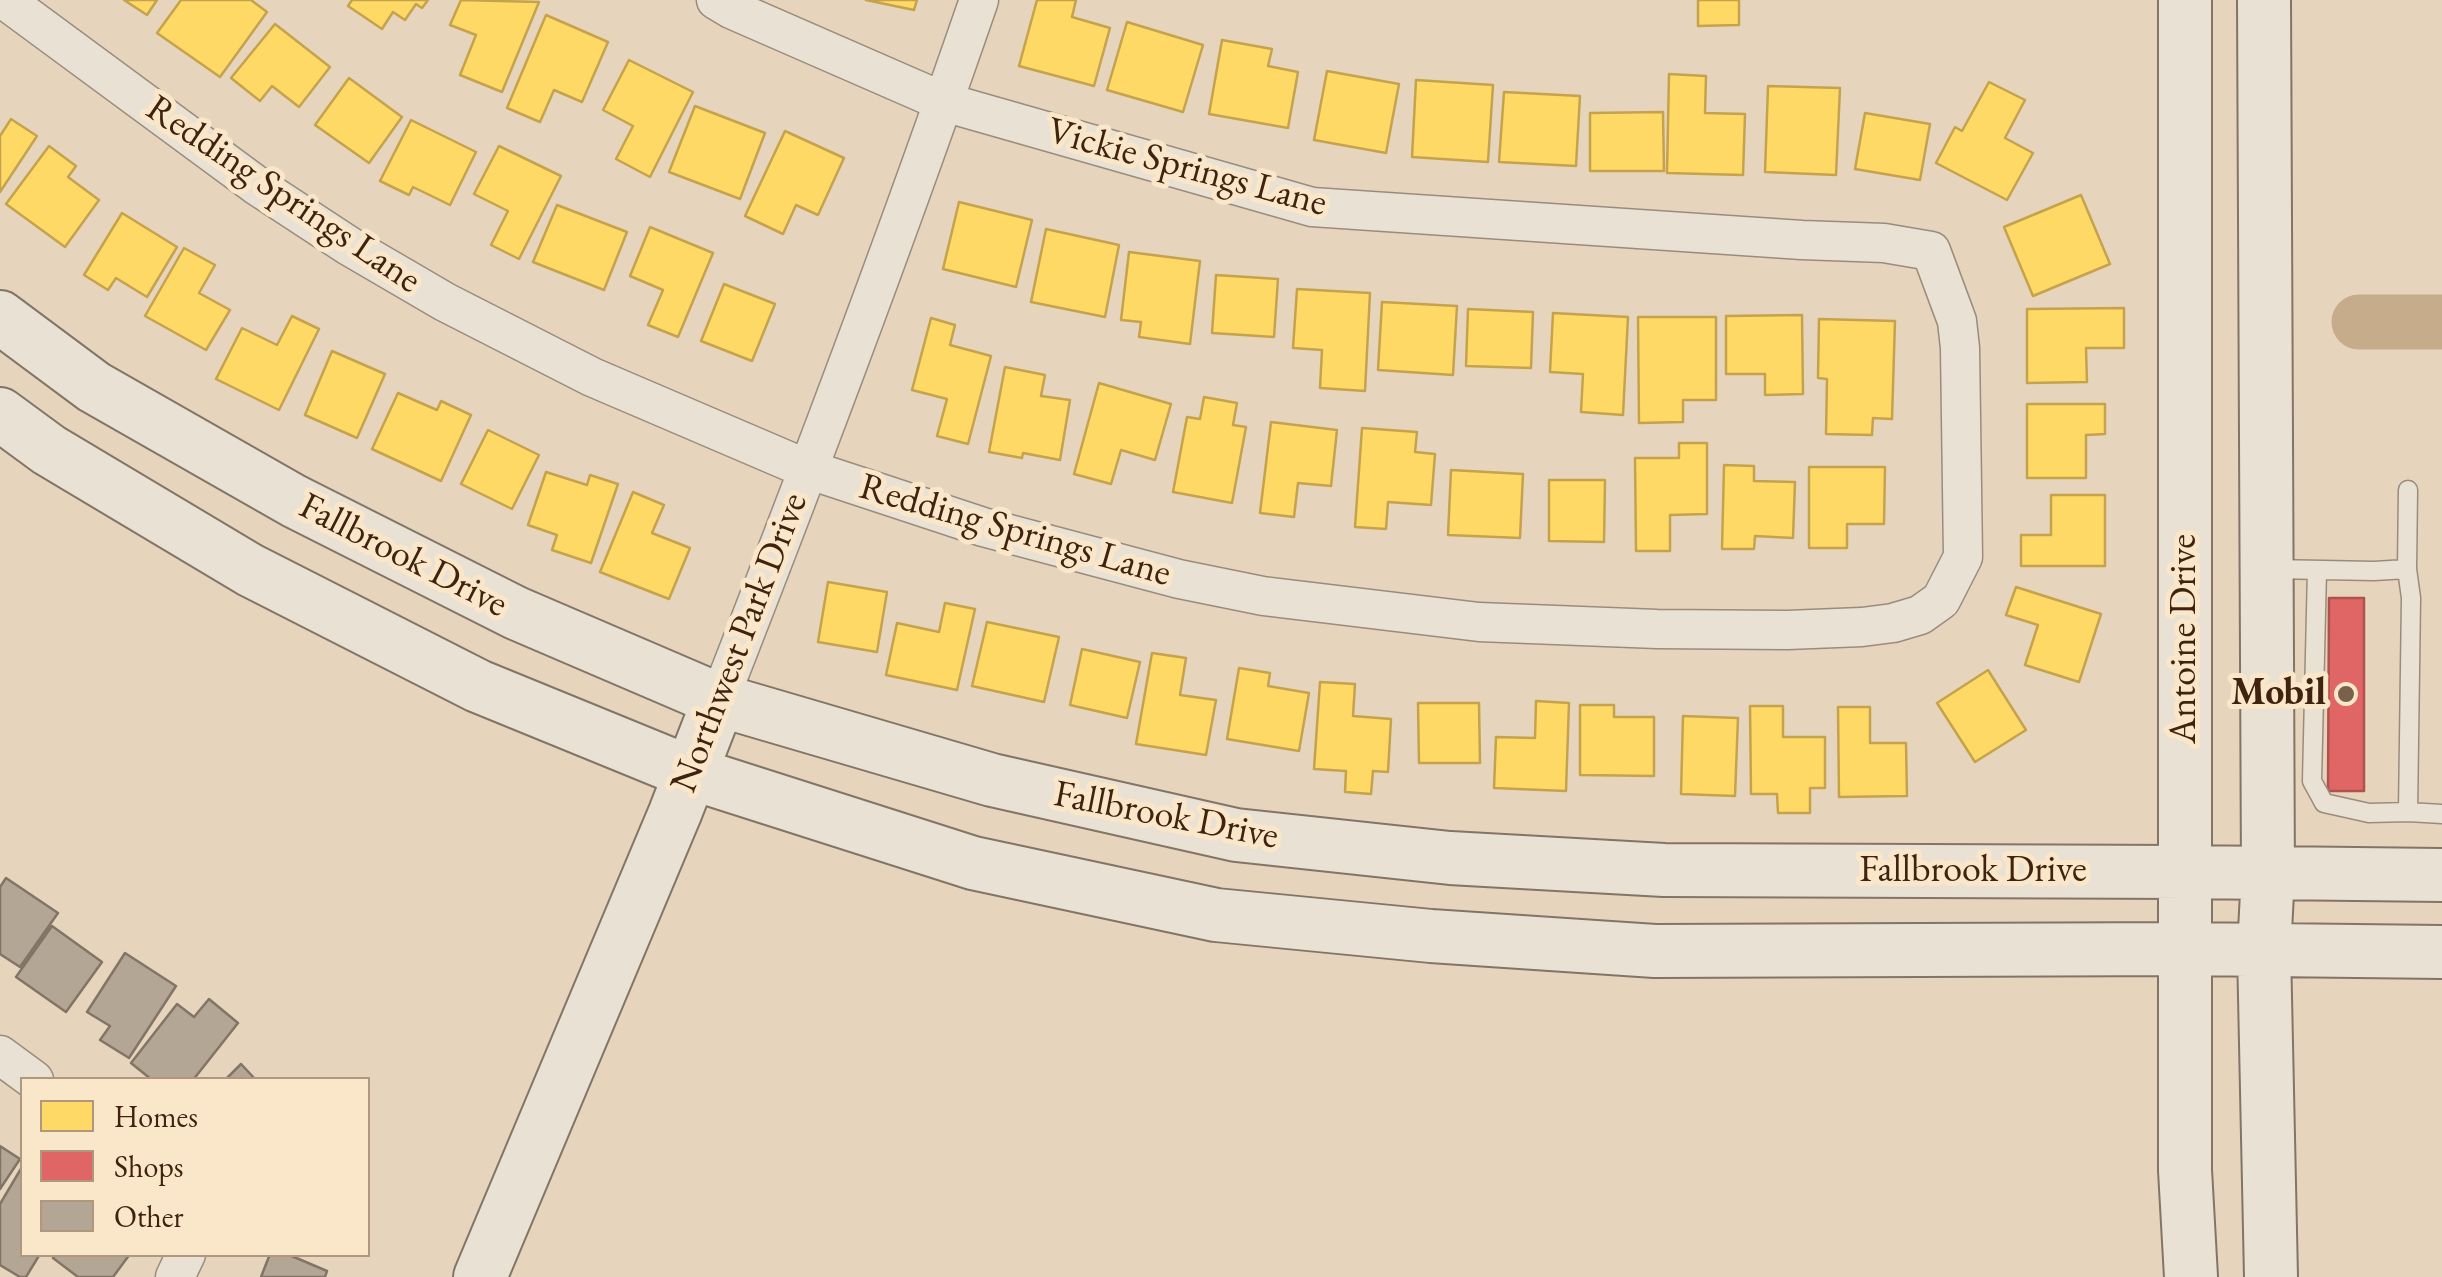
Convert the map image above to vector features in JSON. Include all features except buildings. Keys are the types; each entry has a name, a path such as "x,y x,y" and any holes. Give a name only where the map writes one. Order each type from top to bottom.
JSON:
{"main road":[{"name":"Antoine Drive","path":"2185,0 2184,1170 2191,1277"},
{"path":"2264,0 2266,569 2291,732 2268,874 2264,950 2272,1277"},
{"name":"Fallbrook Drive","path":"0,317 94,387 294,501 516,613 719,700 992,780 1236,836 1450,858 1664,870 2442,876"},
{"name":"Fallbrook Drive","path":"0,414 48,450 250,570 478,686 691,774 973,862 1216,914 1432,936 1655,951 2442,952"},
{"name":"Northwest Park Drive","path":"480,1277 719,700"}],"street":[{"name":"Redding Springs Lane","path":"5,0 256,186 348,246 445,302 592,377 807,470 983,527 1179,579 1263,596 1480,622 1734,630"},
{"name":"Vickie Springs Lane","path":"716,0 944,102 1312,208 1884,244 1931,251 1957,320 1960,348 1962,557 1941,600 1920,615 1893,623 1734,630"},
{"name":"Northwest Park Drive","path":"719,700 979,0"},
{"path":"0,1055 30,1077"}],"lane":[{"path":"2408,490 2408,812"},
{"path":"2266,569 2407,569"},
{"path":"2317,570 2291,732 2312,781 2324,804 2369,812 2442,814"}],"waterway":[{"path":"2359,322 2442,322"}],"place":[{"name":"Mobil","path":"2346,694"}]}
